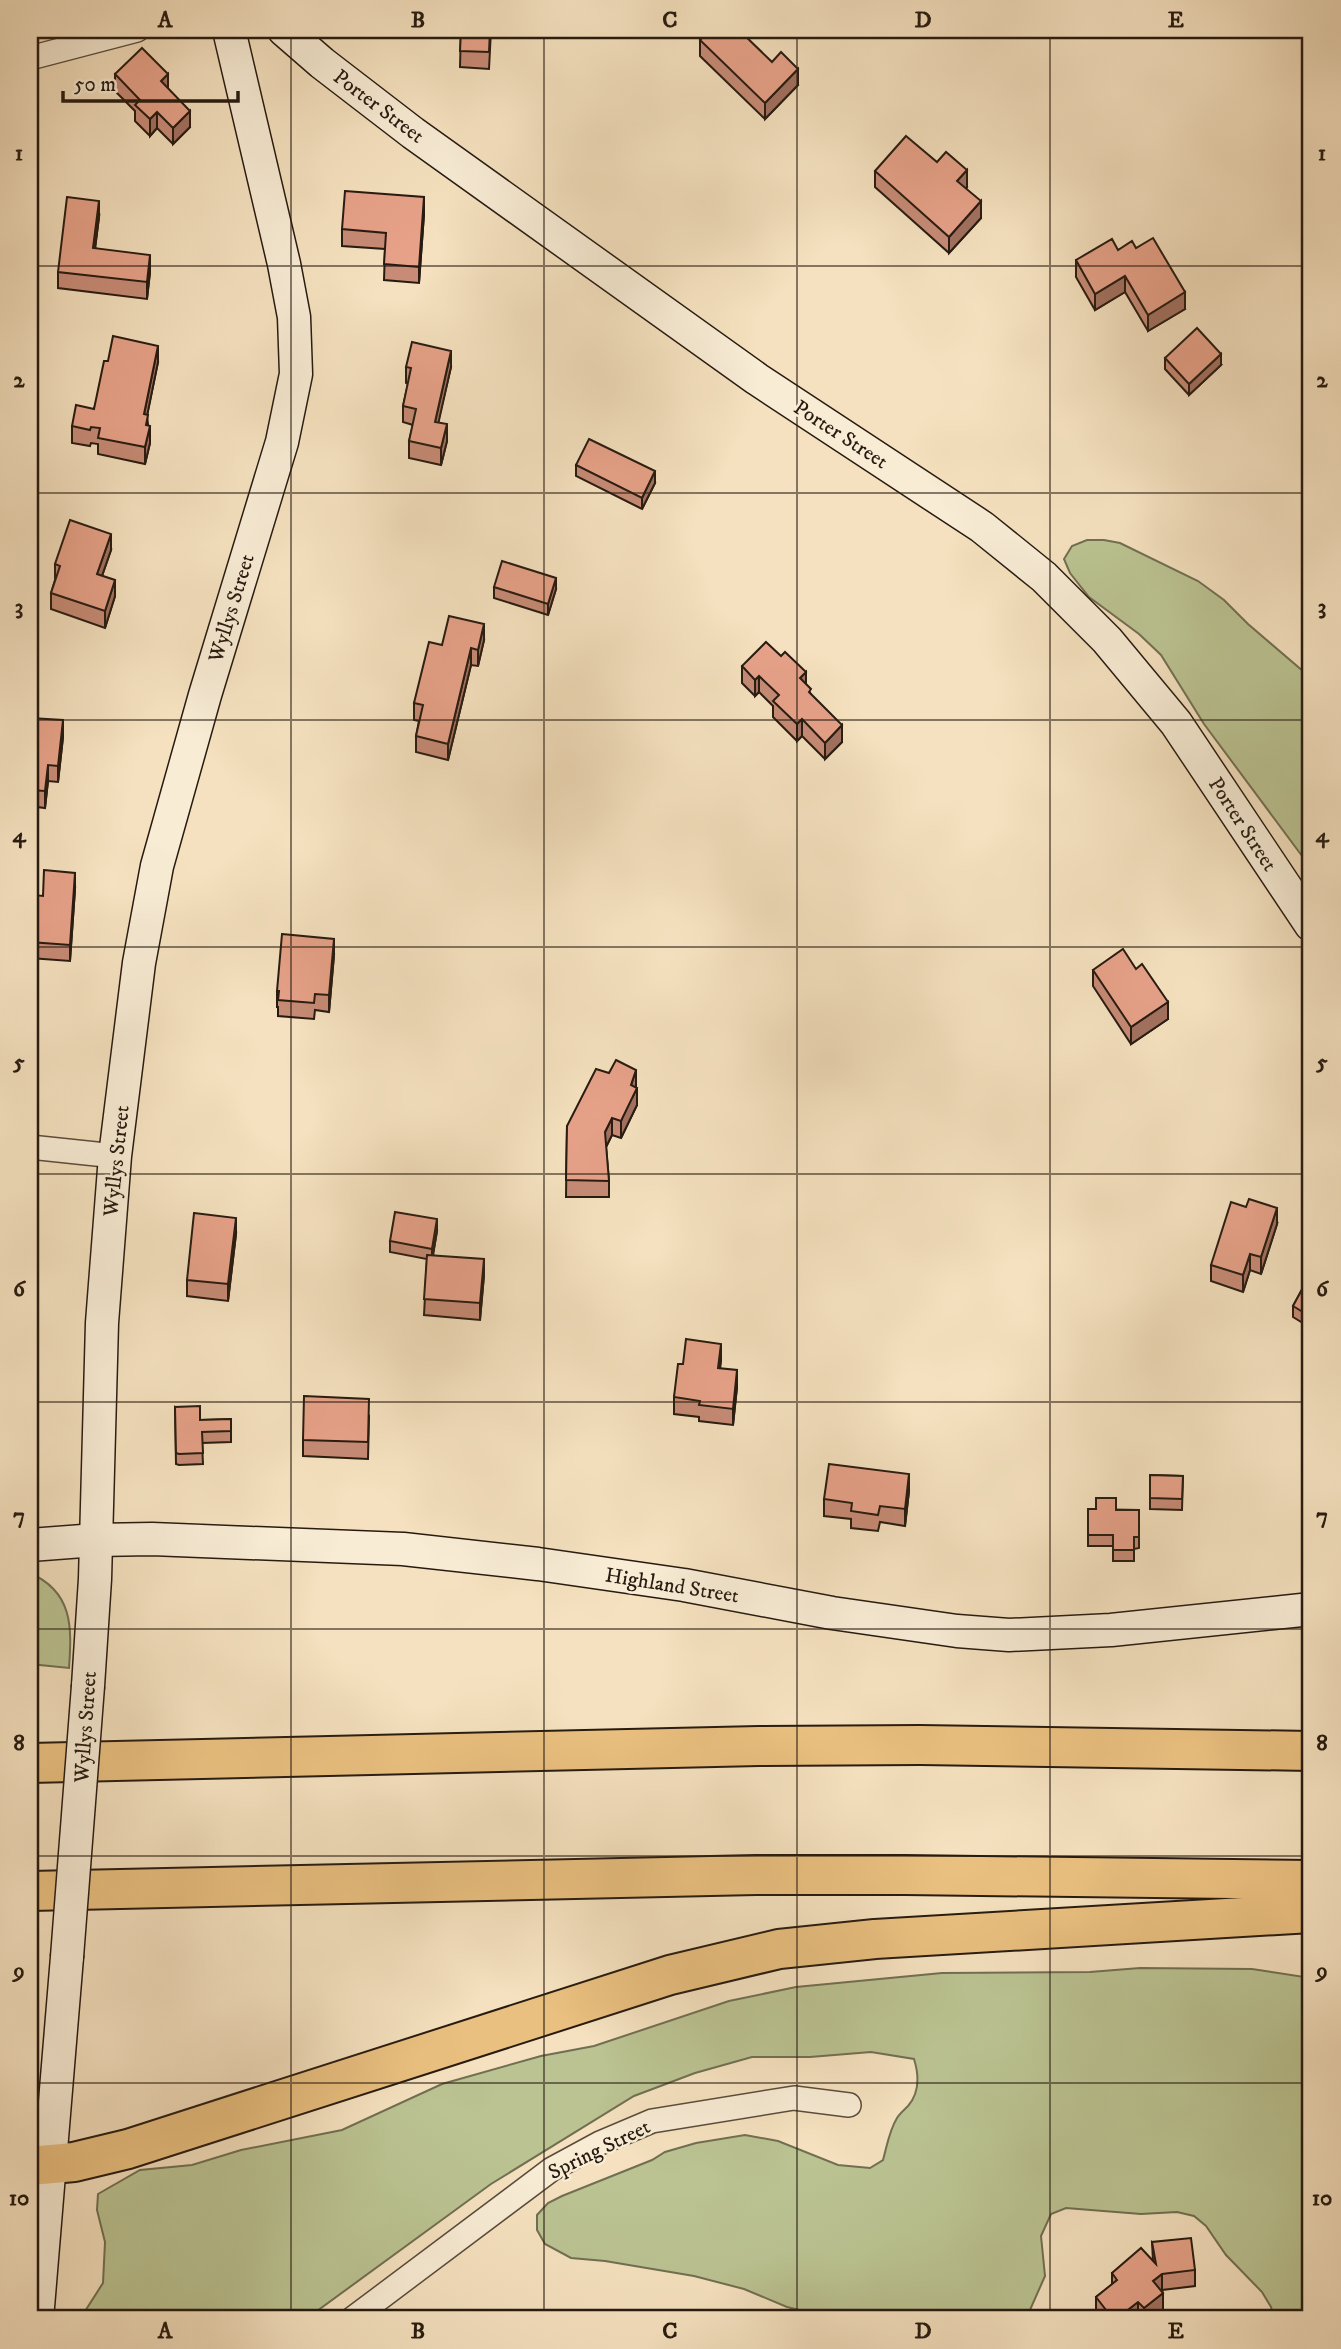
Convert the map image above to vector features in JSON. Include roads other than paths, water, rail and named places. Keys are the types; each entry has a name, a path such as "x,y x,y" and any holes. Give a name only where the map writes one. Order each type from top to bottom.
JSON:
{"highway":[{"path":"30,1763 772,1746 1311,1751"},
{"path":"30,1891 756,1875 1311,1880"},
{"path":"40,2165 128,2149 624,1988 746,1956 822,1943 1311,1913"}],"street":[{"path":"30,58 137,30"},
{"name":"Wyllys Street","path":"37,2319 40,2165 67,1957 95,1598 101,1336 115,1156 139,963 157,866 205,695 282,442 296,374 294,317 284,264 229,30"},
{"name":"Porter Street","path":"284,30 424,141 757,379 982,527 1044,576 1107,640 1176,723 1311,925"},
{"path":"30,1147 115,1156"},
{"name":"Highland Street","path":"30,1545 152,1539 403,1549 582,1570 844,1615 957,1631 1009,1635 1123,1629 1311,1609"},
{"name":"Spring Street","path":"352,2319 552,2169 600,2143 652,2121 794,2098 849,2105"}]}
